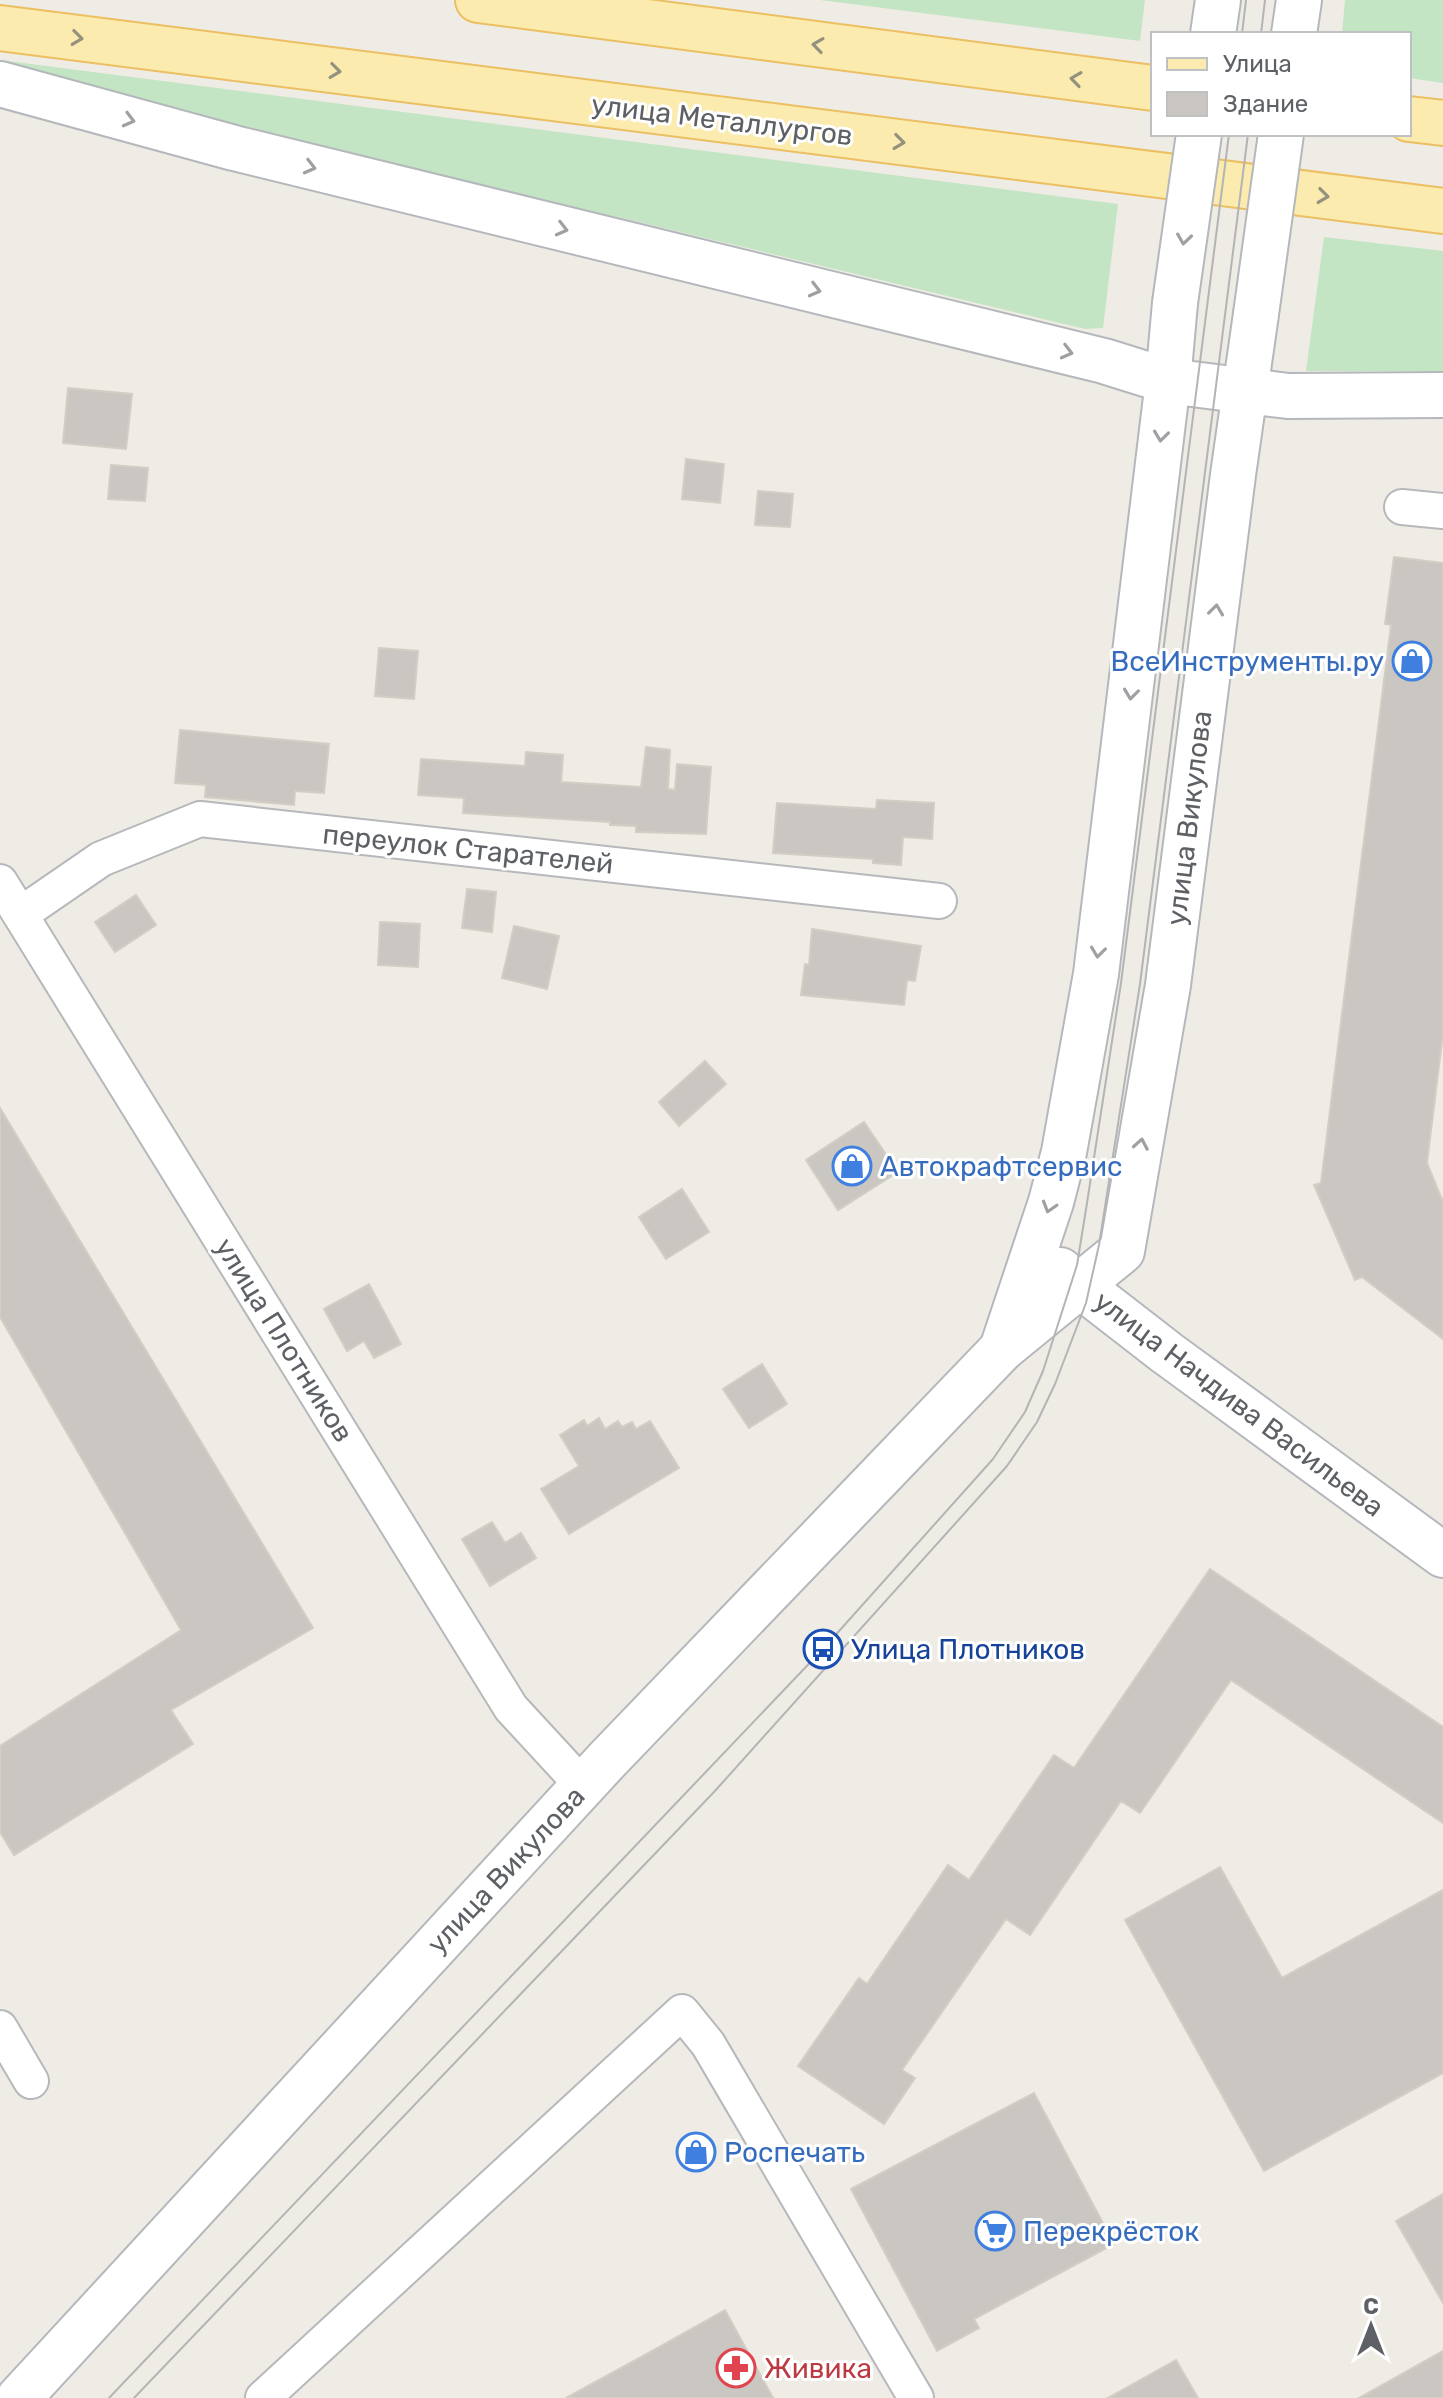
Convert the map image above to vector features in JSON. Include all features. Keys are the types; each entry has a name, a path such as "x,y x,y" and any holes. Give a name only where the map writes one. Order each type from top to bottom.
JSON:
{"main road":[{"path":"478,0 1151,88"},
{"name":"улица Металлургов","path":"0,28 1443,211"},
{"path":"1411,119 1443,123"}],"street":[{"path":"1213,32 1218,0"},
{"path":"1294,32 1299,0"},
{"path":"0,84 234,148 1104,361 1168,381 1288,396 1443,395"},
{"name":"улица Викулова","path":"1002,1349 1035,1253 1064,1152 1096,974 1175,303 1199,136"},
{"name":"улица Викулова","path":"19,2398 583,1786 1002,1349 1122,1251 1168,985 1281,136"},
{"path":"1402,507 1443,511"},
{"name":"переулок Старателей","path":"21,914 101,859 200,819 939,901"},
{"name":"улица Плотников","path":"0,882 511,1708 583,1786"},
{"name":"улица Начдива Васильева","path":"1035,1253 1443,1555"},
{"path":"263,2398 682,2012 708,2044 916,2398"},
{"path":"0,2028 31,2081"}],"green space":[{"path":"820,0 1145,0 1140,41"},
{"path":"1345,0 1443,0 1443,83 1411,78 1411,32 1342,32"},
{"path":"0,60 1118,204 1103,328 1085,329 0,69"},
{"path":"1324,237 1443,251 1443,371 1306,371"}],"building":[{"path":"68,388 132,394 126,449 63,443"},
{"path":"686,459 724,464 720,503 682,499"},
{"path":"111,465 148,468 145,501 108,499"},
{"path":"758,491 793,494 790,527 755,525"},
{"path":"1394,557 1443,563 1443,1033 1427,1163 1443,1202 1443,1339 1362,1277 1355,1280 1314,1185 1321,1183 1391,625 1385,624"},
{"path":"379,648 418,651 414,699 375,696"},
{"path":"180,730 329,744 324,793 295,791 294,805 205,797 206,785 175,783"},
{"path":"646,747 670,750 668,789 675,790 677,764 711,767 706,834 636,832 636,826 610,825 610,822 463,813 464,798 418,795 421,759 525,766 526,752 563,755 561,782 641,787"},
{"path":"877,800 934,803 932,839 903,837 901,865 873,863 873,859 773,853 777,803 876,809"},
{"path":"467,889 496,892 492,932 462,928"},
{"path":"136,895 156,925 115,952 95,922"},
{"path":"380,922 420,924 418,967 378,965"},
{"path":"514,926 559,936 547,989 502,978"},
{"path":"812,929 921,946 915,981 907,980 904,1005 801,995 805,964 809,965"},
{"path":"705,1061 726,1084 679,1126 659,1102"},
{"path":"0,1108 313,1628 171,1710 193,1744 14,1855 0,1832 0,1746 181,1630 0,1317"},
{"name":"Автокрафтсервис","path":"864,1122 898,1172 838,1210 806,1160"},
{"path":"682,1189 709,1232 666,1259 639,1217"},
{"path":"369,1284 401,1344 374,1358 364,1341 347,1351 324,1309"},
{"path":"762,1364 787,1404 749,1428 723,1389"},
{"path":"599,1418 605,1429 618,1421 622,1427 632,1422 636,1429 650,1421 679,1468 569,1534 541,1489 579,1466 560,1435 584,1420 587,1426"},
{"path":"492,1522 505,1543 521,1533 536,1558 490,1586 462,1539"},
{"path":"1210,1569 1443,1727 1443,1823 1231,1680 1140,1813 1121,1801 1030,1935 1006,1919 902,2070 915,2078 884,2124 798,2066 859,1978 867,1984 948,1865 969,1880 1054,1755 1074,1768"},
{"path":"1220,1867 1282,1978 1443,1890 1443,2073 1264,2171 1125,1920"},
{"path":"1034,2093 1114,2244 974,2319 979,2328 937,2351 851,2189"},
{"path":"1443,2194 1443,2303 1396,2221"},
{"path":"725,2310 773,2398 566,2398 654,2350"},
{"path":"1443,2351 1443,2398 1359,2398"},
{"path":"1176,2360 1198,2398 1108,2398"}],"tram line":[{"path":"1242,32 1246,0"},
{"path":"1261,32 1265,0"},
{"path":"109,2398 823,1649 993,1459 1025,1412 1043,1371 1077,1265 1087,1203 1121,983 1229,136"},
{"path":"134,2398 714,1792 1007,1466 1037,1422 1086,1303 1099,1245 1140,984 1248,136"}],"place":[{"name":"ВсеИнструменты.ру","path":"1412,661"},
{"name":"Автокрафтсервис","path":"852,1166"},
{"name":"Улица Плотников","path":"823,1649"},
{"name":"Роспечать","path":"696,2152"},
{"name":"Перекрёсток","path":"995,2231"},
{"name":"Живика","path":"736,2368"}]}
